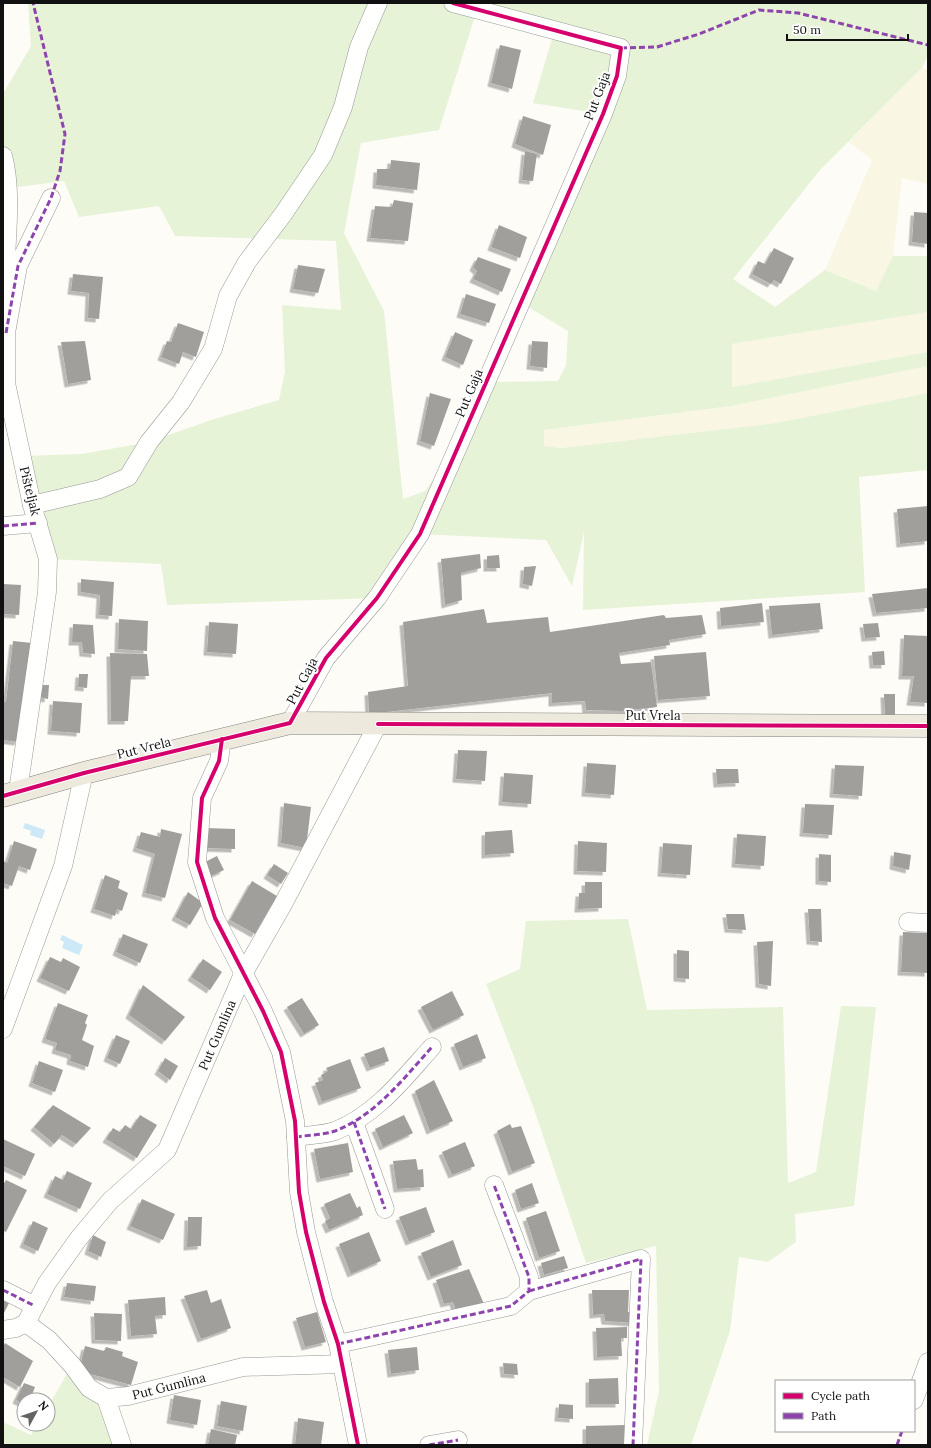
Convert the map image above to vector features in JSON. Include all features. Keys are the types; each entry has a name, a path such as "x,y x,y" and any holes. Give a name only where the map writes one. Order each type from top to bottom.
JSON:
{"main road":[{"name":"Put Vrela","path":"10,794 84,772 290,723 928,726"}],"street":[{"path":"32,505 100,489 128,477 149,442 181,402 213,350 228,296 247,262 284,213 323,155 343,107 359,47 378,3"},
{"name":"Put Gaja","path":"290,723 326,658 377,598 420,534 603,114 617,76 621,48 453,3"},
{"path":"3,156 8,183 4,263 6,333"},
{"name":"Pišteljak","path":"10,794 47,592 48,559 32,505 6,383 6,333 18,266 51,198"},
{"path":"3,526 38,523"},
{"name":"Put Gumlina","path":"26,1323 47,1283 79,1238 110,1201 167,1150 243,974 282,906 378,724"},
{"path":"222,739 219,761 202,798 197,862 215,918 281,1052 295,1121 299,1192 306,1232 324,1302 338,1344 358,1445"},
{"path":"3,1028 63,866 84,772"},
{"path":"908,922 928,923"},
{"path":"296,1137 334,1131 354,1122 393,1091 432,1047"},
{"path":"354,1122 385,1209"},
{"path":"494,1185 530,1278 529,1291"},
{"path":"338,1344 511,1306 529,1291 642,1259 633,1445"},
{"path":"3,1290 35,1306"},
{"path":"3,1330 16,1328 26,1323 49,1340 72,1365 88,1388 106,1398 122,1445"},
{"path":"915,1397 928,1362"},
{"name":"Put Gumlina","path":"106,1398 128,1396 243,1367 342,1364"},
{"path":"429,1445 458,1440"}],"shaded area":[{"path":"922,68 928,70 928,184 902,178 893,256 876,291 825,270 872,160 849,142"},
{"path":"928,312 928,352 732,387 732,344"},
{"path":"928,366 928,393 776,423 561,448 543,446 544,430 731,406"}],"green space":[{"path":"28,3 928,3 928,55 922,68 820,170 733,279 775,307 825,270 876,291 893,256 928,256 928,312 732,344 732,387 928,352 928,366 731,406 544,430 544,446 561,448 776,423 928,393 928,470 859,477 865,592 583,610 584,532 572,586 546,540 420,534 377,598 167,605 161,564 48,559 21,456 82,454 149,442 211,420 279,400 285,372 282,305 341,310 336,241 175,236 159,206 79,217 64,181 3,189 3,94 31,46","holes":["476,13 554,32 533,103 602,114 520,302 568,331 566,365 558,381 485,382 457,447 425,491 403,499 384,311 344,233 361,143 439,130"]},
{"path":"628,919 647,1010 783,1007 788,1183 816,1172 841,1006 876,1007 854,1206 795,1214 796,1242 768,1262 739,1257 730,1331 691,1445 647,1445 659,1391 656,1246 586,1263 534,1109 486,984 520,969 526,921"},
{"path":"72,1365 106,1398 122,1445 3,1445 3,1422 16,1428 16,1432 25,1432 31,1435 33,1432 56,1432 56,1393"}],"water":[{"path":"25,823 45,830 42,839 30,835 31,831 23,828"},
{"path":"62,935 83,945 79,955 62,948 64,942 60,940"}],"building":[{"path":"500,45 521,50 512,89 491,83"},
{"path":"523,116 551,125 543,155 515,144"},
{"path":"525,151 537,154 533,181 522,180"},
{"path":"391,160 420,163 417,190 376,185 377,169 390,169"},
{"path":"394,200 413,203 408,241 370,238 375,206 392,207"},
{"path":"914,212 928,213 928,244 912,242"},
{"path":"499,225 527,237 520,258 491,247"},
{"path":"774,248 794,258 781,284 774,280 771,284 752,274 758,261 765,264"},
{"path":"478,257 511,269 502,292 473,279 477,271 473,267"},
{"path":"298,265 325,269 318,293 293,289"},
{"path":"73,274 103,277 99,319 88,318 89,293 71,291"},
{"path":"466,294 496,304 489,323 460,314"},
{"path":"178,323 204,332 196,357 183,352 179,364 161,357 167,341 171,342"},
{"path":"455,332 473,340 463,365 445,357"},
{"path":"85,341 91,380 68,384 61,342"},
{"path":"532,341 548,342 547,368 530,366"},
{"path":"430,393 451,399 434,446 420,441"},
{"path":"928,506 928,541 900,544 897,509"},
{"path":"480,554 481,568 461,573 462,600 445,605 441,559"},
{"path":"499,555 500,568 487,568 487,556"},
{"path":"536,566 532,586 523,584 524,567"},
{"path":"81,579 114,582 112,616 99,615 100,595 81,592"},
{"path":"3,584 21,585 19,615 3,614"},
{"path":"928,588 928,608 876,613 872,594"},
{"path":"762,603 764,622 721,626 720,608"},
{"path":"820,603 823,629 772,635 769,606"},
{"path":"484,609 487,623 548,617 550,632 664,615 666,618 702,615 706,634 669,640 670,645 619,653 621,664 651,662 657,707 621,711 586,710 585,701 552,703 552,693 369,714 368,692 408,686 403,622"},
{"path":"119,619 148,621 147,651 118,649"},
{"path":"209,622 238,624 236,654 207,652"},
{"path":"878,623 880,637 865,638 863,624"},
{"path":"73,624 93,625 95,654 83,653 82,642 72,642"},
{"path":"904,635 928,636 928,703 910,702 914,676 902,676"},
{"path":"13,641 32,643 18,742 3,740 3,701 6,702"},
{"path":"884,651 885,665 873,665 872,652"},
{"path":"706,652 710,696 658,700 654,656"},
{"path":"110,653 147,654 149,676 131,676 128,721 111,721"},
{"path":"79,674 88,674 87,688 78,687"},
{"path":"40,685 49,685 48,699 39,697"},
{"path":"884,694 895,694 895,715 885,716"},
{"path":"53,701 82,703 80,733 51,731"},
{"path":"458,750 487,751 485,781 456,779"},
{"path":"587,763 616,765 614,795 585,793"},
{"path":"835,765 864,766 862,796 833,794"},
{"path":"716,769 738,769 739,783 717,784"},
{"path":"504,773 533,775 531,804 502,802"},
{"path":"284,803 311,807 306,848 281,843"},
{"path":"805,804 834,805 832,835 803,833"},
{"path":"205,828 235,829 235,849 205,848"},
{"path":"161,829 182,834 165,898 145,893 155,854 136,848 141,832 160,837"},
{"path":"512,830 514,853 485,855 485,832"},
{"path":"737,834 766,836 764,866 735,864"},
{"path":"14,841 37,849 30,870 19,866 12,886 3,883 3,861 7,863"},
{"path":"578,841 607,843 606,872 577,871"},
{"path":"663,843 692,845 690,875 661,873"},
{"path":"894,852 911,855 909,870 893,866"},
{"path":"819,854 831,855 831,882 819,881"},
{"path":"217,856 224,870 209,877 203,863"},
{"path":"274,864 288,873 281,884 267,875"},
{"path":"105,875 120,881 118,888 128,893 122,911 117,909 115,916 94,909"},
{"path":"252,881 277,896 255,934 230,920"},
{"path":"585,882 602,882 602,908 578,909 579,893 585,893"},
{"path":"188,892 203,903 190,925 175,917"},
{"path":"808,909 821,909 822,942 810,941"},
{"path":"726,914 744,914 746,930 728,929"},
{"path":"903,932 928,933 928,973 901,972"},
{"path":"123,934 148,944 140,963 116,952"},
{"path":"773,941 771,986 759,984 757,942"},
{"path":"677,950 689,951 689,979 677,978"},
{"path":"50,957 61,962 63,958 80,967 69,991 40,978"},
{"path":"203,959 222,972 210,990 191,977"},
{"path":"143,985 185,1017 165,1041 129,1015"},
{"path":"452,991 464,1015 433,1030 421,1007"},
{"path":"302,998 319,1025 304,1034 287,1007"},
{"path":"58,1003 88,1015 85,1023 87,1025 82,1040 94,1046 88,1067 70,1061 71,1055 55,1050 57,1043 45,1039"},
{"path":"477,1034 486,1058 463,1067 454,1044"},
{"path":"116,1035 130,1041 120,1064 107,1058"},
{"path":"384,1047 389,1061 370,1068 364,1054"},
{"path":"165,1058 178,1066 170,1080 158,1071"},
{"path":"350,1059 361,1088 322,1102 315,1083 323,1080 321,1075 328,1071 326,1068"},
{"path":"39,1061 63,1070 55,1092 32,1083"},
{"path":"434,1080 453,1121 430,1131 415,1091"},
{"path":"53,1105 91,1128 76,1144 62,1135 54,1144 34,1127"},
{"path":"140,1115 157,1125 137,1158 106,1139 113,1128 120,1132 125,1125 131,1129"},
{"path":"404,1115 413,1133 383,1147 375,1129"},
{"path":"510,1124 512,1128 521,1126 535,1163 512,1172 497,1131"},
{"path":"3,1139 35,1154 25,1176 3,1166"},
{"path":"465,1142 475,1166 452,1175 442,1152"},
{"path":"348,1143 353,1172 320,1179 314,1149"},
{"path":"416,1159 418,1170 423,1169 424,1187 397,1189 393,1161"},
{"path":"67,1171 92,1183 80,1209 47,1194 55,1176 63,1180"},
{"path":"6,1180 27,1190 6,1232 3,1230 3,1185"},
{"path":"532,1183 539,1203 521,1209 515,1190"},
{"path":"350,1193 357,1208 360,1206 363,1215 329,1230 325,1221 330,1218 324,1204"},
{"path":"142,1199 175,1214 163,1240 130,1226"},
{"path":"426,1207 435,1232 409,1242 399,1217"},
{"path":"546,1211 560,1251 539,1258 526,1218"},
{"path":"188,1217 202,1217 201,1246 187,1247"},
{"path":"33,1221 48,1228 38,1251 23,1244"},
{"path":"369,1232 381,1261 351,1274 339,1244"},
{"path":"93,1235 106,1242 101,1257 88,1251"},
{"path":"453,1240 462,1265 431,1277 421,1253"},
{"path":"564,1256 568,1268 544,1275 541,1263"},
{"path":"469,1269 484,1304 458,1315 453,1302 444,1304 436,1280"},
{"path":"67,1283 96,1286 94,1301 64,1297"},
{"path":"207,1290 211,1303 221,1299 231,1328 201,1339 184,1296"},
{"path":"592,1290 629,1290 628,1312 635,1313 634,1323 605,1321 604,1314 593,1315"},
{"path":"3,1297 10,1301 3,1315"},
{"path":"165,1297 166,1315 155,1316 157,1334 131,1336 128,1300"},
{"path":"317,1312 326,1342 305,1347 296,1318"},
{"path":"94,1313 122,1314 121,1341 95,1340"},
{"path":"627,1327 627,1338 621,1338 622,1356 597,1357 596,1328"},
{"path":"5,1343 33,1361 20,1387 3,1377 3,1347"},
{"path":"85,1346 104,1351 106,1347 123,1352 122,1356 138,1362 131,1385 79,1371"},
{"path":"417,1347 419,1370 391,1374 388,1350"},
{"path":"503,1363 517,1364 518,1375 504,1374"},
{"path":"618,1378 619,1404 589,1404 589,1379"},
{"path":"24,1383 35,1387 33,1392 20,1392"},
{"path":"174,1395 201,1400 197,1425 170,1420"},
{"path":"221,1401 247,1406 243,1431 217,1426"},
{"path":"559,1404 573,1405 573,1419 558,1418"},
{"path":"298,1418 324,1422 321,1445 295,1445"},
{"path":"626,1425 625,1445 586,1445 586,1426"},
{"path":"211,1429 237,1435 235,1445 208,1445"}],"marked path":[{"path":"6,333 18,266 51,198 60,171 65,134 33,3"},
{"path":"621,48 657,47 699,34 759,10 798,13 928,45"},
{"path":"3,526 38,523"},
{"path":"296,1137 335,1131 364,1115 388,1095 432,1047"},
{"path":"354,1122 385,1209"},
{"path":"338,1344 511,1306 529,1291 529,1277 494,1185"},
{"path":"529,1291 641,1259 633,1445"},
{"path":"3,1290 35,1306"},
{"path":"897,1445 902,1432"},
{"path":"429,1445 458,1440"}],"cycle path":[{"path":"3,796 84,773 290,723 326,658 377,598 420,534 603,114 617,76 621,48 453,3"},
{"path":"378,724 928,726"},
{"path":"222,739 219,761 202,798 197,862 215,918 263,1011 281,1052 295,1121 299,1192 306,1232 324,1302 338,1344 358,1445"}]}
